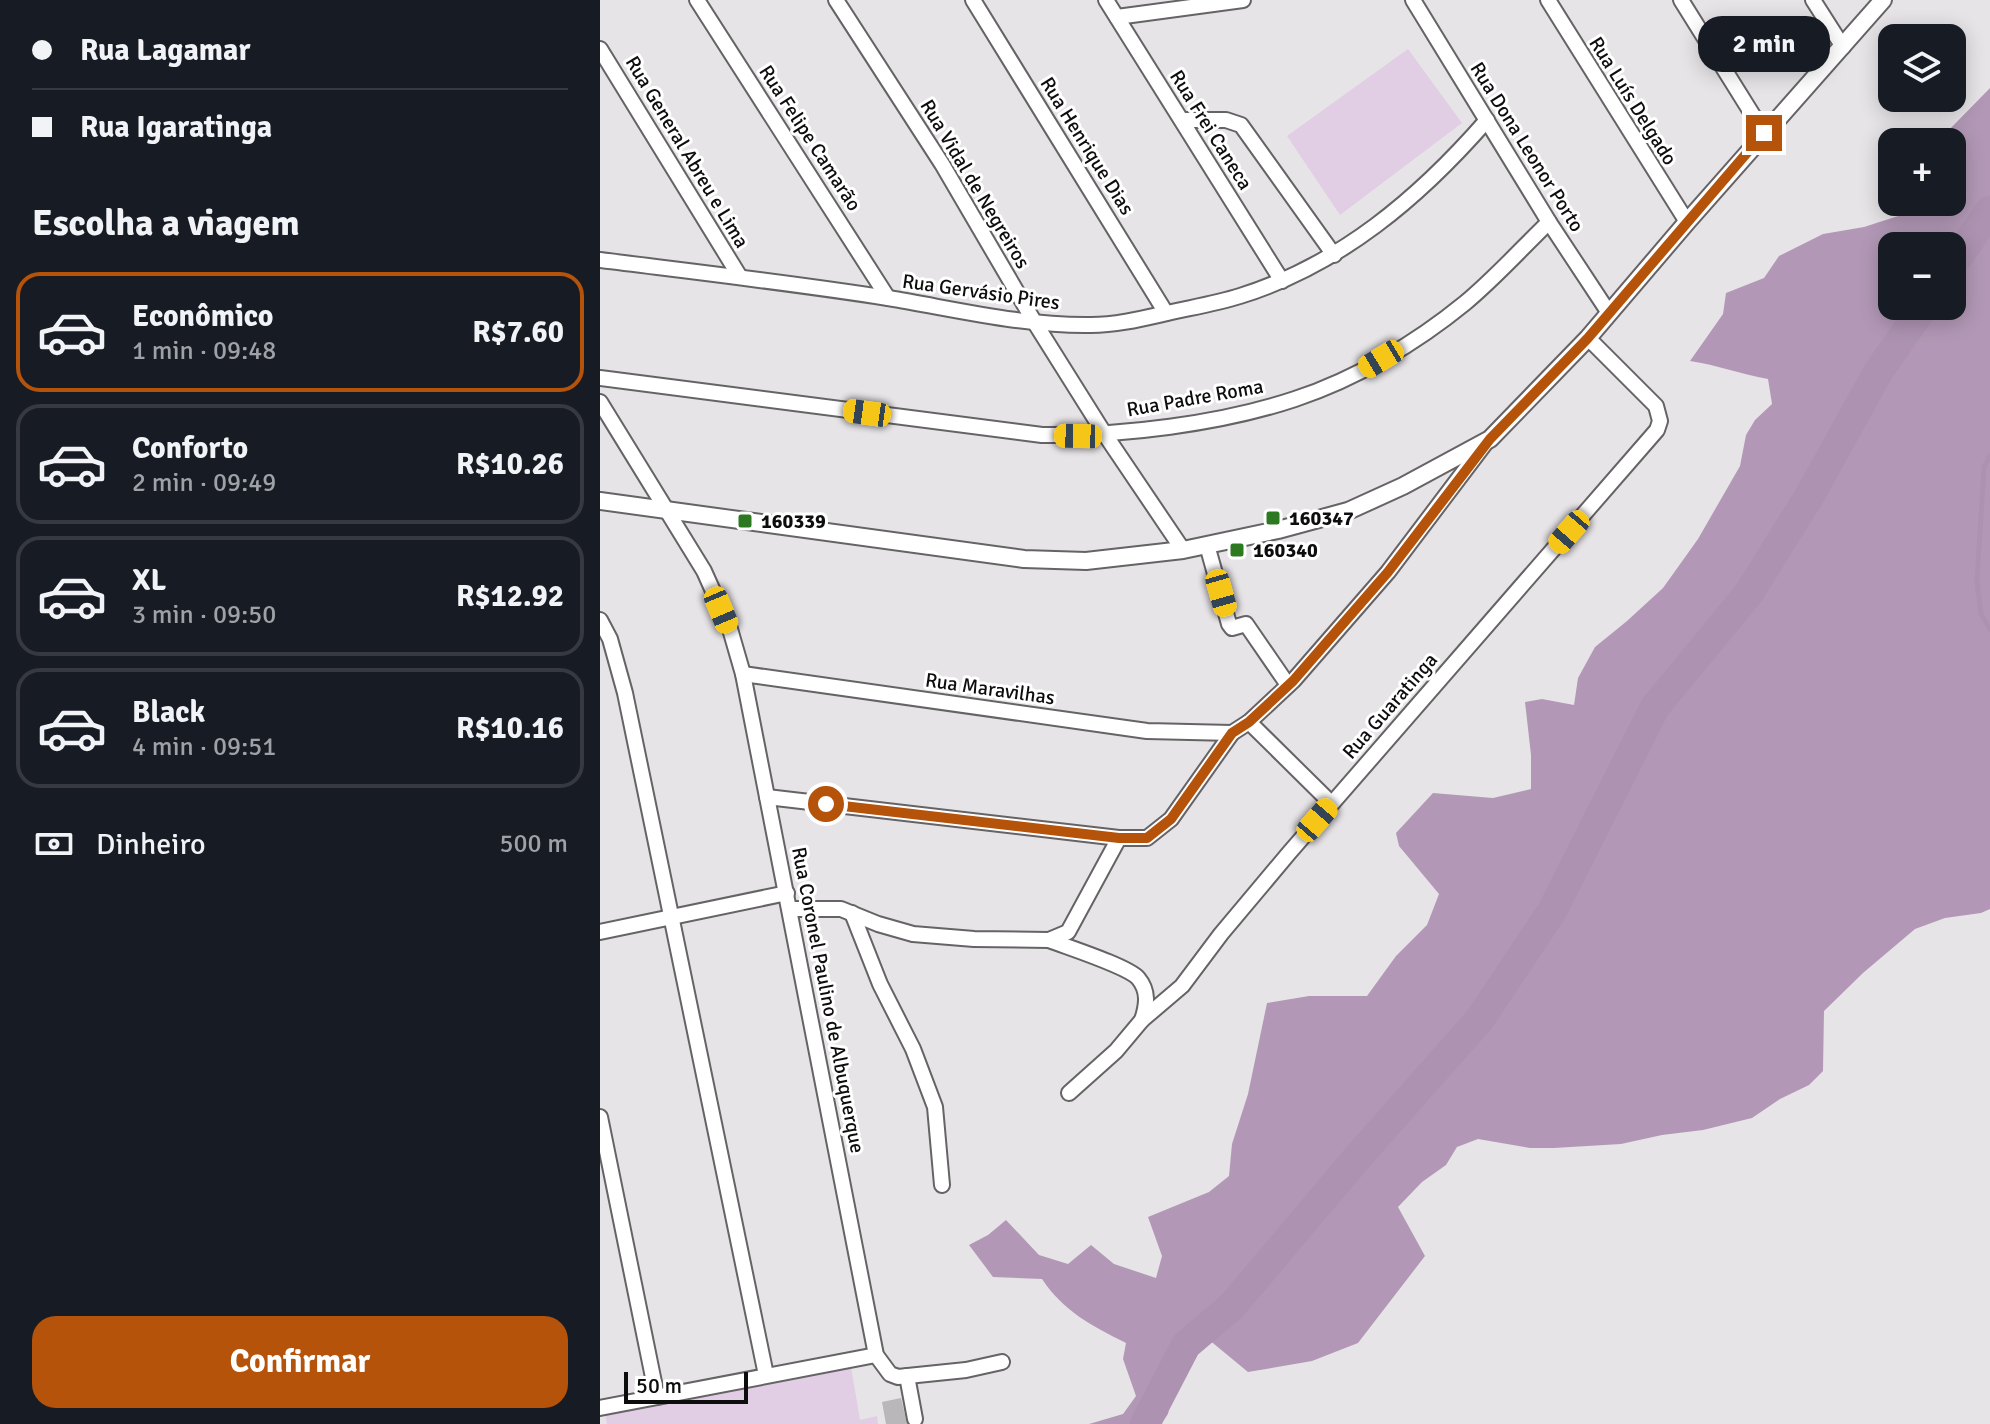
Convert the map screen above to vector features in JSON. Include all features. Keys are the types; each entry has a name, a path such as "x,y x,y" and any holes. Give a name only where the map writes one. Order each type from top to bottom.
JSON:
{"street":[{"name":"Rua Felipe Camarão","path":"697,0 888,298"},
{"name":"Rua Vidal de Negreiros","path":"836,0 942,164 1104,433 1183,550"},
{"name":"Rua Henrique Dias","path":"973,0 1166,313"},
{"name":"Rua Frei Caneca","path":"1106,0 1282,281"},
{"path":"1117,17 1243,0"},
{"name":"Rua Dona Leonor Porto","path":"1413,0 1549,222 1609,313"},
{"name":"Rua Luís Delgado","path":"1548,0 1687,222"},
{"path":"1681,0 1764,133"},
{"path":"1813,0 1843,47"},
{"path":"767,797 1119,838 1138,839 1153,835 1171,819 1232,733 1249,722 1288,685 1388,572 1490,439 1588,338 1883,0"},
{"name":"Rua General Abreu e Lima","path":"603,58 740,277"},
{"path":"1182,120 1226,120 1241,125 1334,255"},
{"name":"Rua Gervásio Pires","path":"600,260 888,298 1035,323 1093,325 1239,297 1282,281 1334,255 1377,227 1415,194 1487,120"},
{"name":"Rua Padre Roma","path":"600,378 1042,435 1104,433 1235,414 1295,399 1357,374 1405,345 1465,303 1549,222"},
{"name":"Rua Guaratinga","path":"1069,1093 1116,1051 1142,1020 1182,986 1221,934 1331,803 1657,430 1660,421 1656,406 1588,338"},
{"name":"Rua Coronel Paulino de Albuquerque","path":"600,402 704,571 730,629 743,674 791,909 876,1355"},
{"path":"600,501 1024,559 1086,561 1183,550 1348,511 1403,486 1490,439"},
{"path":"1207,545 1229,624 1232,628 1246,624 1288,685"},
{"path":"600,620 610,639 625,693 766,1375"},
{"name":"Rua Maravilhas","path":"743,674 1147,731 1232,733"},
{"path":"1249,722 1331,803"},
{"path":"1049,940 1068,932 1119,838"},
{"path":"600,932 787,893"},
{"path":"791,909 828,908 913,934 1049,940 1135,974 1146,992 1147,1006 1142,1020"},
{"path":"852,913 880,984 913,1049 935,1107 942,1185"},
{"path":"600,1117 657,1397"},
{"path":"600,1408 876,1355 890,1374 907,1376 966,1370 1002,1362"},
{"path":"907,1376 915,1419"}],"shaded area":[{"path":"1408,49 1462,123 1340,215 1287,136"},
{"path":"1990,88 1990,909 1945,918 1915,929 1863,973 1824,1011 1823,1071 1809,1085 1780,1099 1752,1118 1621,1144 1530,1148 1478,1139 1457,1147 1446,1165 1422,1182 1398,1207 1425,1256 1358,1343 1312,1361 1248,1372 1208,1339 1174,1380 1168,1414 1161,1424 1089,1424 1123,1414 1136,1396 1123,1359 1126,1343 1069,1309 1042,1279 993,1277 969,1245 1006,1220 1039,1255 1068,1264 1091,1245 1114,1264 1156,1278 1162,1256 1148,1217 1209,1192 1229,1176 1232,1144 1248,1094 1267,1003 1309,996 1367,996 1396,956 1427,925 1439,894 1399,846 1396,833 1433,793 1493,798 1531,789 1525,702 1542,699 1574,705 1578,678 1595,647 1663,588 1698,539 1740,466 1746,435 1755,420 1772,404 1768,379 1690,361 1723,314 1726,293 1764,278 1779,256 1823,234 1864,227 1898,216 1966,216 1966,128 1951,128"},
{"path":"851,1367 860,1420 877,1416 878,1424 607,1424 605,1414"}],"building":[{"path":"901,1398 907,1424 886,1424 882,1402"}],"waterway":[{"path":"1966,245 1990,211"},
{"path":"1145,1424 1186,1345 1232,1306 1480,1019 1552,911 1655,707 1749,593 1810,495 1878,372 1914,320"},
{"path":"1990,456 1984,467 1977,581 1981,614 1990,629"}],"place":[{"name":"160347","path":"1273,518"},
{"name":"160339","path":"745,521"},
{"name":"160340","path":"1237,550"}],"route":[{"path":"826,804 1119,838 1138,839 1153,835 1171,819 1232,733 1249,722 1293,681 1388,572 1490,439 1588,338 1764,133"}]}
